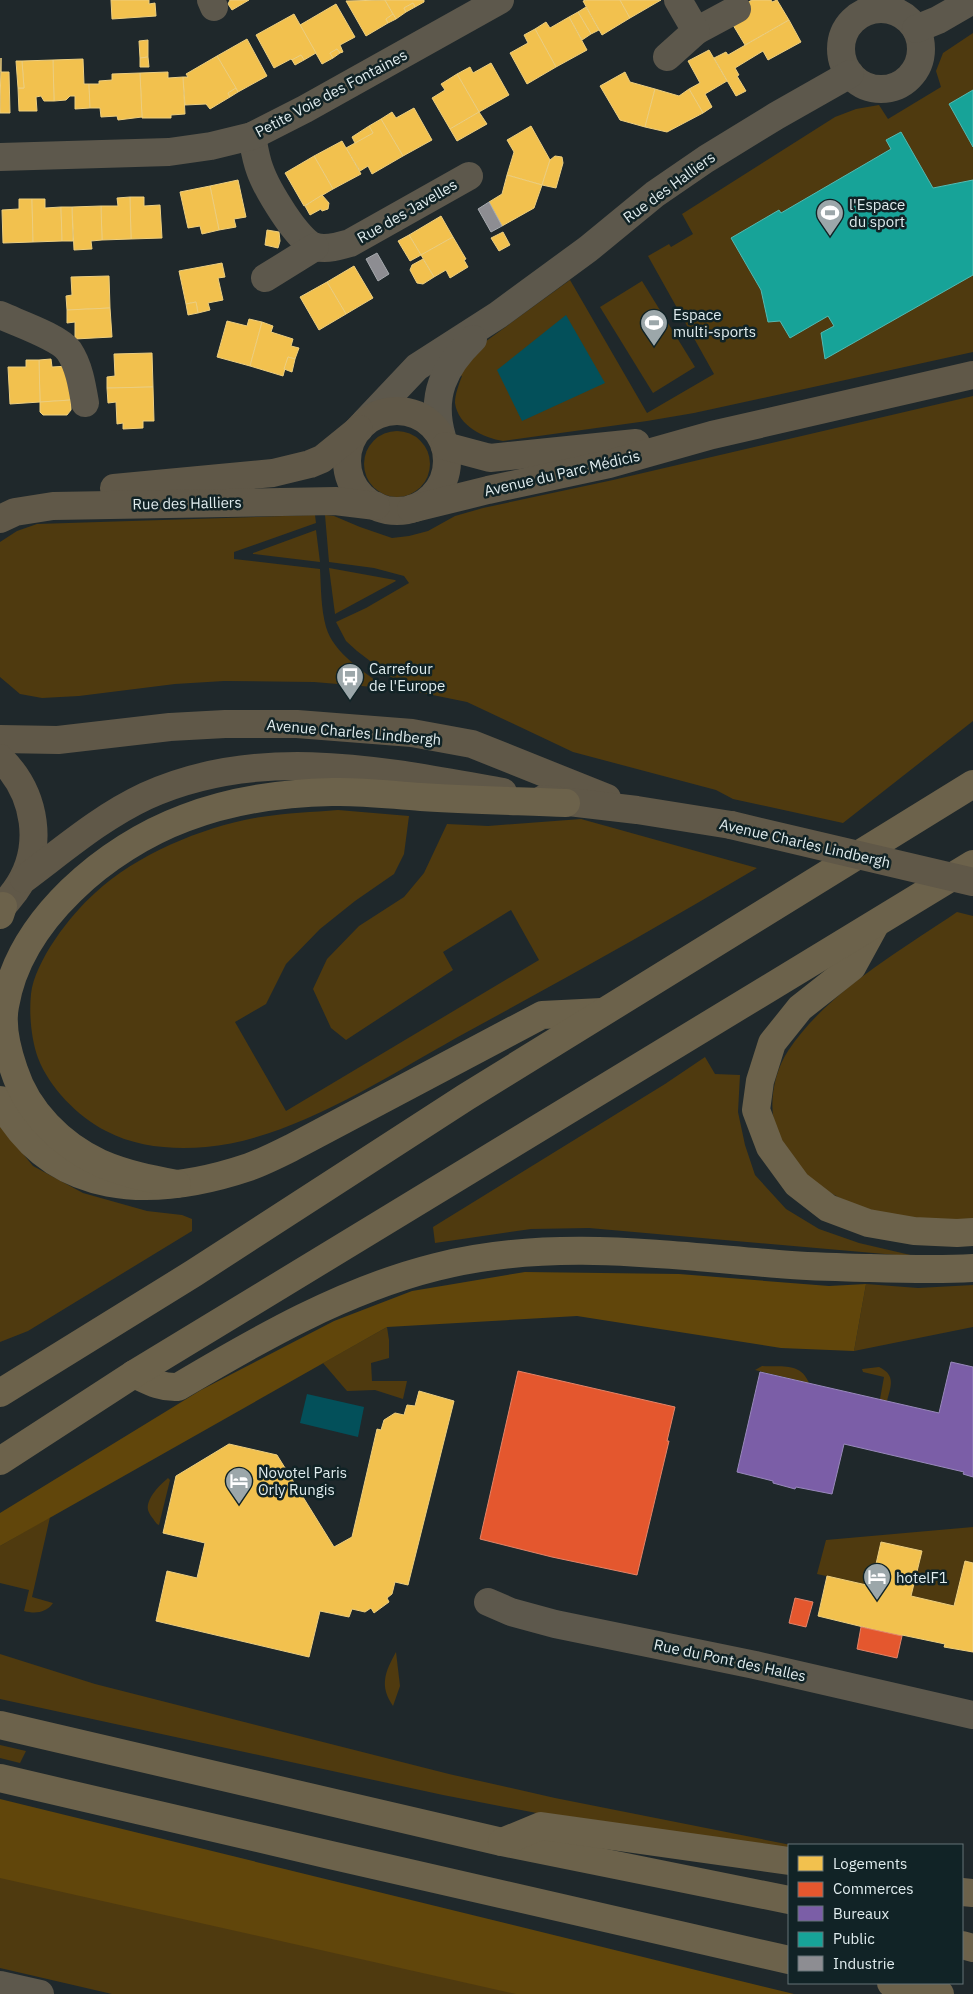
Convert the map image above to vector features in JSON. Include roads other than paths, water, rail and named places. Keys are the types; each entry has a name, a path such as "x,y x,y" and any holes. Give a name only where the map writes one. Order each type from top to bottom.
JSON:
{"highway":[{"path":"0,1393 194,1273 466,1097 973,784"},
{"path":"177,1184 126,1174 78,1151 60,1138 41,1118 24,1094 16,1076 8,1051 5,1031 4,1007 10,986 18,961 32,937 72,889 127,847 159,829 210,810 267,797 334,792 566,803"},
{"path":"0,1461 134,1374 973,864"},
{"path":"876,924 852,967 800,1008 772,1043 760,1081 756,1110 770,1147 797,1184 828,1208 868,1223 914,1231 973,1232"},
{"path":"0,1100 15,1124 31,1142 66,1169 87,1178 109,1184 134,1187 207,1180 251,1167 291,1148 542,1014 606,1011"},
{"path":"134,1374 167,1388 178,1387 268,1337 346,1298 381,1284 436,1266 520,1253 599,1250 670,1254 790,1265 903,1270 973,1268"},
{"path":"0,1725 502,1842 788,1900"},
{"path":"0,1778 788,1960"},
{"path":"502,1842 541,1826 788,1861"},
{"path":"895,1984 940,1994"}],"street":[{"name":"Petite Voie des Fontaines","path":"0,157 169,152 211,146 252,136 305,109 500,0"},
{"path":"678,0 696,31"},
{"path":"916,29 938,20 973,0"},
{"path":"857,8 882,9 900,14 916,29 921,52 918,63 911,75 901,84 888,88 874,88 860,83 850,74 843,63 841,49 845,31 857,8"},
{"path":"667,57 696,31 737,9"},
{"name":"Rue des Halliers","path":"0,497 273,473 310,464 322,459 362,426 417,367 498,315 588,249 655,194 706,159 850,74"},
{"path":"252,136 260,170 286,217 302,238 314,247"},
{"name":"Rue des Javelles","path":"265,278 314,247 334,247 350,243 468,176"},
{"path":"0,315 52,338 68,350 79,373 85,403"},
{"name":"Rue des Halliers","path":"443,442 436,411 440,389 446,373 464,348 498,315"},
{"name":"Avenue du Parc Médicis","path":"411,509 609,464 712,435 973,375"},
{"path":"401,411 413,413 434,427 443,442 448,466 442,485 429,500 411,509 393,511 376,506 358,492 348,472 349,449 353,438 362,426 376,416 401,411"},
{"name":"Avenue du Parc Médicis","path":"443,442 490,458 712,435"},
{"name":"Rue des Halliers","path":"0,519 16,512 53,506 335,501 376,506"},
{"name":"Avenue Charles Lindbergh","path":"0,740 58,740 170,727 225,724 297,724 412,733 472,744 637,810"},
{"path":"0,740 6,764 23,787 32,812 34,846 24,879 1,910"},
{"name":"Avenue Charles Lindbergh","path":"24,879 109,816 145,797 203,776 252,767 295,765 404,774 566,803 637,810 731,825 973,882"},
{"name":"Rue du Pont des Halles","path":"488,1602 511,1612 556,1624 781,1671 973,1715"},
{"path":"0,1985 40,1994"}],"water":[{"path":"566,315 605,383 522,421 497,370"},
{"path":"307,1394 364,1407 358,1437 300,1423"}],"place":[{"name":"l'Espace du sport","path":"830,237"},
{"name":"Espace multi-sports","path":"654,347"},
{"name":"Carrefour de l'Europe","path":"350,701"},
{"name":"Novotel Paris Orly Rungis","path":"239,1505"},
{"name":"hotelF1","path":"877,1601"}]}
